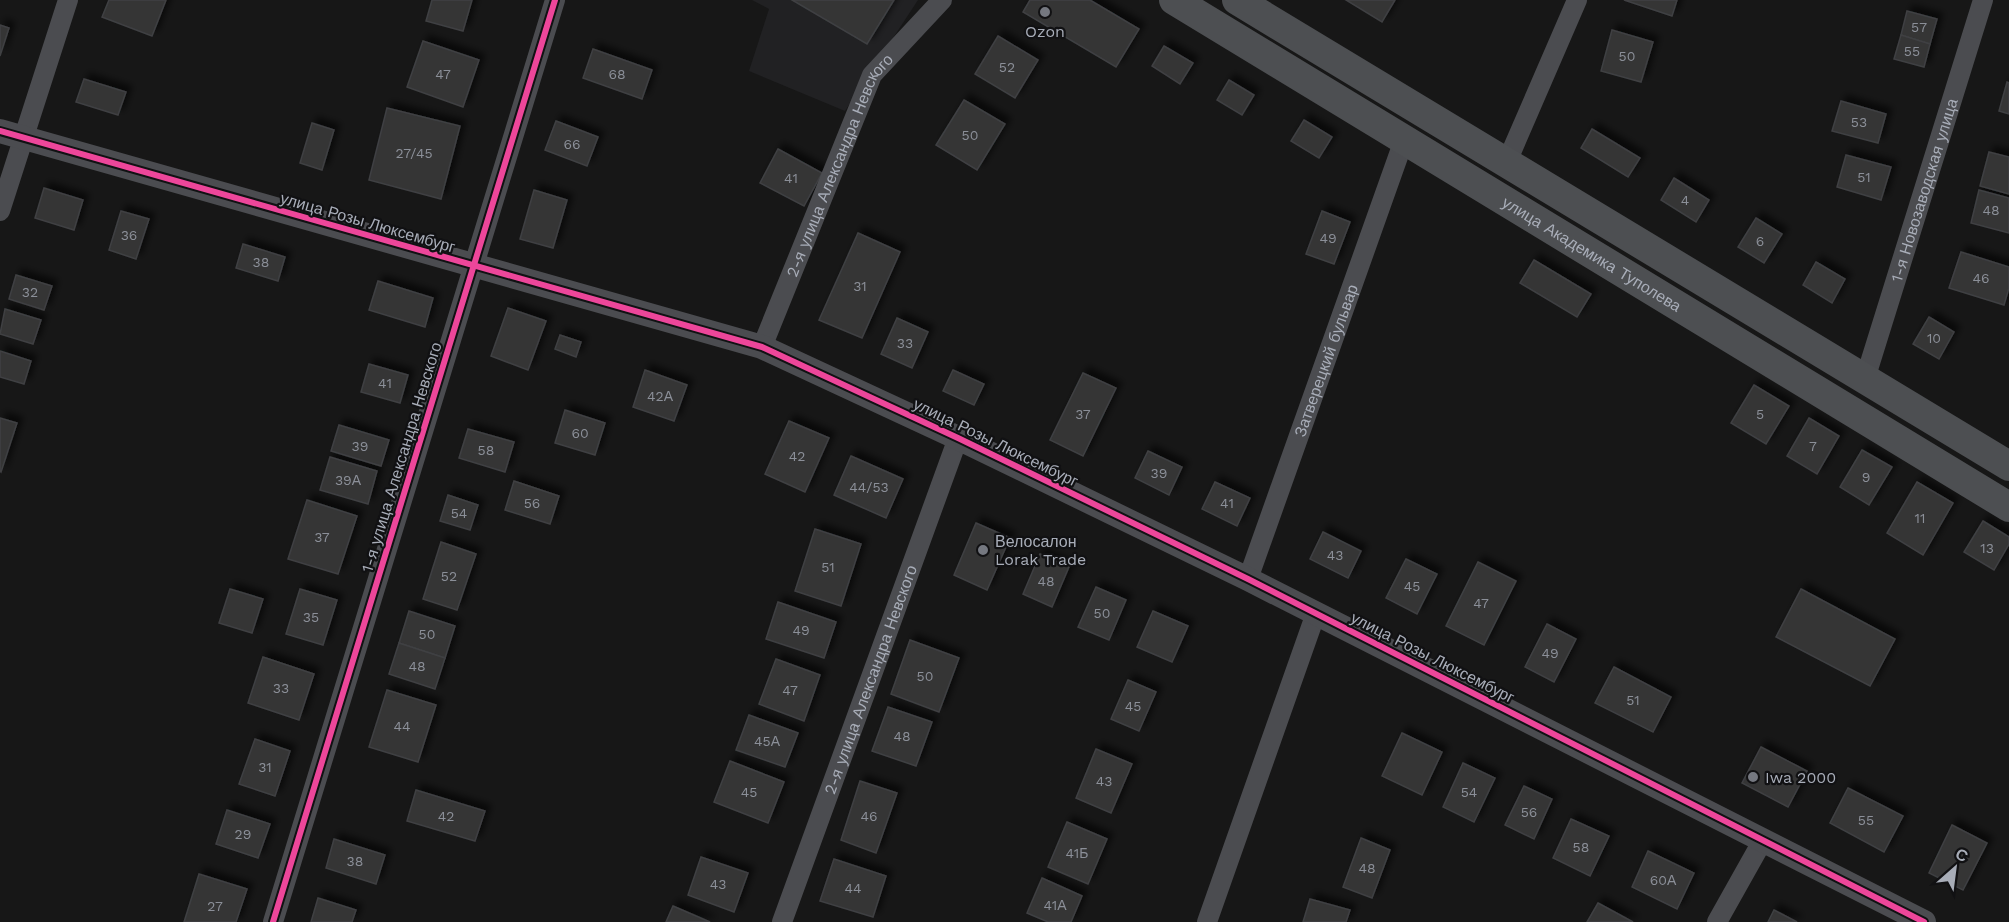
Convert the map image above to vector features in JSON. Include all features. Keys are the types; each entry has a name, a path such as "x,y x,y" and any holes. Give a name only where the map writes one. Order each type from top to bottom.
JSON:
{"main road":[{"name":"улица Академика Туполева","path":"1174,0 2009,507"},
{"name":"улица Академика Туполева","path":"1237,0 2009,466"},
{"path":"1457,172 1486,175 1506,164"}],"street":[{"path":"0,212 11,135 68,0"},
{"name":"1-я улица Александра Невского","path":"273,922 555,0"},
{"name":"2-я улица Александра Невского","path":"762,347 872,75 942,0"},
{"path":"1506,164 1577,0"},
{"name":"1-я Новозаводская улица","path":"1865,379 1983,0"},
{"name":"улица Розы Люксембург","path":"11,135 762,347 958,438 1248,579 1924,922"},
{"name":"Затверецкий бульвар","path":"1248,579 1404,140"},
{"name":"2-я улица Александра Невского","path":"782,922 958,438"},
{"path":"1207,922 1316,613"},
{"path":"1717,922 1763,840"}],"shaded area":[{"path":"752,0 918,0 845,111 749,71 769,9"}],"building":[{"path":"109,0 166,0 152,36 102,17"},
{"path":"432,0 472,0 463,31 426,21"},
{"path":"792,0 894,0 867,44"},
{"path":"1030,0 1090,0 1139,29 1116,67 1023,12"},
{"path":"1346,0 1395,0 1382,22"},
{"path":"1624,0 1677,0 1672,16"},
{"path":"1907,11 1937,19 1930,44 1901,35"},
{"path":"0,25 9,28 0,56"},
{"path":"1612,30 1653,42 1641,82 1601,71"},
{"path":"1901,35 1930,44 1924,67 1894,59"},
{"path":"998,36 1038,60 1015,98 975,74"},
{"path":"423,41 479,60 463,107 407,87"},
{"path":"1164,46 1193,63 1180,84 1152,66"},
{"path":"593,49 652,70 642,99 583,78"},
{"path":"84,79 126,92 118,115 76,102"},
{"path":"1229,80 1254,95 1242,115 1217,100"},
{"path":"2007,82 2009,83 2009,114 1999,111"},
{"path":"964,100 1005,124 977,170 936,145"},
{"path":"1841,101 1886,114 1878,143 1832,131"},
{"path":"387,108 460,126 441,199 369,180"},
{"path":"1304,120 1332,137 1319,158 1291,141"},
{"path":"556,121 598,137 587,166 545,150"},
{"path":"312,123 334,130 322,170 300,163"},
{"path":"1592,129 1640,158 1628,177 1581,148"},
{"path":"778,149 822,173 804,206 760,183"},
{"path":"1989,152 2009,157 2009,194 1980,186"},
{"path":"1846,155 1891,167 1881,200 1837,187"},
{"path":"1674,178 1709,200 1696,222 1661,200"},
{"path":"44,188 83,200 74,230 35,218"},
{"path":"534,190 567,200 553,248 520,239"},
{"path":"1979,190 2009,198 2009,233 1971,223"},
{"path":"121,211 149,219 136,259 109,250"},
{"path":"1322,211 1350,222 1334,264 1306,254"},
{"path":"1756,218 1782,234 1764,263 1738,247"},
{"path":"858,233 900,252 862,338 819,320"},
{"path":"243,244 285,257 278,281 236,268"},
{"path":"1961,252 2009,267 2009,288 2004,305 1949,288"},
{"path":"1534,260 1591,294 1577,317 1520,283"},
{"path":"1816,262 1845,279 1832,303 1803,285"},
{"path":"16,275 52,286 44,310 9,299"},
{"path":"378,281 433,298 425,327 369,310"},
{"path":"508,308 546,321 528,370 491,356"},
{"path":"5,309 41,320 33,344 0,334"},
{"path":"1929,317 1954,332 1939,359 1913,344"},
{"path":"897,318 928,332 912,368 881,354"},
{"path":"560,335 581,342 576,357 555,349"},
{"path":"0,351 31,361 24,384 0,377"},
{"path":"369,364 408,375 400,403 361,392"},
{"path":"645,370 687,385 674,421 633,407"},
{"path":"953,370 984,384 974,405 943,391"},
{"path":"1083,373 1116,388 1083,456 1050,440"},
{"path":"1754,385 1789,406 1766,444 1731,423"},
{"path":"565,410 605,423 595,455 555,443"},
{"path":"0,418 17,423 1,472 0,471"},
{"path":"1809,418 1839,436 1817,474 1787,456"},
{"path":"789,421 829,438 805,492 765,474"},
{"path":"339,425 389,440 381,466 331,451"},
{"path":"468,429 514,442 505,472 459,458"},
{"path":"1862,450 1892,467 1869,505 1840,487"},
{"path":"1148,451 1182,467 1169,495 1135,478"},
{"path":"851,456 903,479 886,518 834,495"},
{"path":"330,457 377,471 368,504 320,490"},
{"path":"514,481 559,496 550,524 505,510"},
{"path":"1215,482 1250,498 1237,526 1202,509"},
{"path":"1917,482 1953,503 1923,555 1887,533"},
{"path":"448,495 478,505 470,530 440,521"},
{"path":"307,500 357,516 338,574 288,559"},
{"path":"1983,521 2009,537 2009,544 1994,570 1964,552"},
{"path":"976,523 1010,538 987,590 954,575"},
{"path":"815,529 861,544 841,606 795,591"},
{"path":"1323,532 1361,551 1348,578 1310,559"},
{"path":"441,542 476,554 457,610 423,599"},
{"path":"1040,554 1069,567 1052,607 1023,594"},
{"path":"1406,559 1437,574 1417,614 1386,598"},
{"path":"1478,562 1516,581 1484,645 1446,626"},
{"path":"1096,587 1126,600 1109,640 1078,627"},
{"path":"230,589 263,599 252,633 219,623"},
{"path":"300,589 337,600 323,645 286,634"},
{"path":"1801,589 1895,639 1870,686 1776,637"},
{"path":"778,602 836,622 824,658 766,639"},
{"path":"409,611 455,626 445,658 399,643"},
{"path":"1153,611 1188,626 1172,662 1137,647"},
{"path":"1547,624 1576,639 1554,682 1525,667"},
{"path":"910,640 959,658 939,712 891,694"},
{"path":"399,643 445,658 435,689 389,674"},
{"path":"263,657 314,674 299,720 248,703"},
{"path":"776,659 820,675 804,721 759,704"},
{"path":"1614,667 1671,697 1653,732 1595,703"},
{"path":"1128,680 1156,692 1139,731 1111,719"},
{"path":"387,690 436,705 418,762 369,747"},
{"path":"888,707 932,722 916,766 872,751"},
{"path":"749,715 798,733 785,767 736,750"},
{"path":"1402,733 1442,752 1422,795 1382,776"},
{"path":"255,739 290,751 275,796 239,784"},
{"path":"1761,747 1807,771 1788,807 1742,783"},
{"path":"1096,749 1132,764 1111,813 1076,798"},
{"path":"730,761 784,782 768,823 714,802"},
{"path":"1463,763 1495,778 1474,822 1443,807"},
{"path":"860,781 897,793 876,853 841,840"},
{"path":"1524,786 1552,799 1534,839 1505,825"},
{"path":"1848,788 1903,816 1884,852 1830,823"},
{"path":"416,790 485,811 475,841 407,821"},
{"path":"227,810 270,824 258,858 216,844"},
{"path":"1571,819 1609,836 1590,876 1553,858"},
{"path":"1067,822 1107,839 1088,884 1048,867"},
{"path":"1952,825 1987,843 1963,890 1929,873"},
{"path":"1361,838 1390,850 1372,898 1343,887"},
{"path":"334,839 385,855 376,884 326,868"},
{"path":"1648,851 1694,873 1677,909 1632,887"},
{"path":"701,857 748,873 734,912 688,895"},
{"path":"834,859 886,876 873,917 820,901"},
{"path":"199,874 247,889 236,922 184,922"},
{"path":"1042,878 1082,896 1071,922 1048,922 1027,913"},
{"path":"318,898 356,910 352,922 311,922"},
{"path":"1310,899 1350,910 1346,922 1303,922"},
{"path":"1598,903 1633,922 1587,922"},
{"path":"673,906 710,922 666,922"},
{"path":"1774,910 1797,922 1768,922"}],"cycle path":[{"path":"273,922 555,0"},
{"path":"0,131 762,347 958,438 1248,579 1924,922"}],"place":[{"name":"Ozon","path":"1045,12"},
{"name":"Велосалон Lorak Trade","path":"983,550"},
{"name":"Iwa 2000","path":"1753,777"}]}
